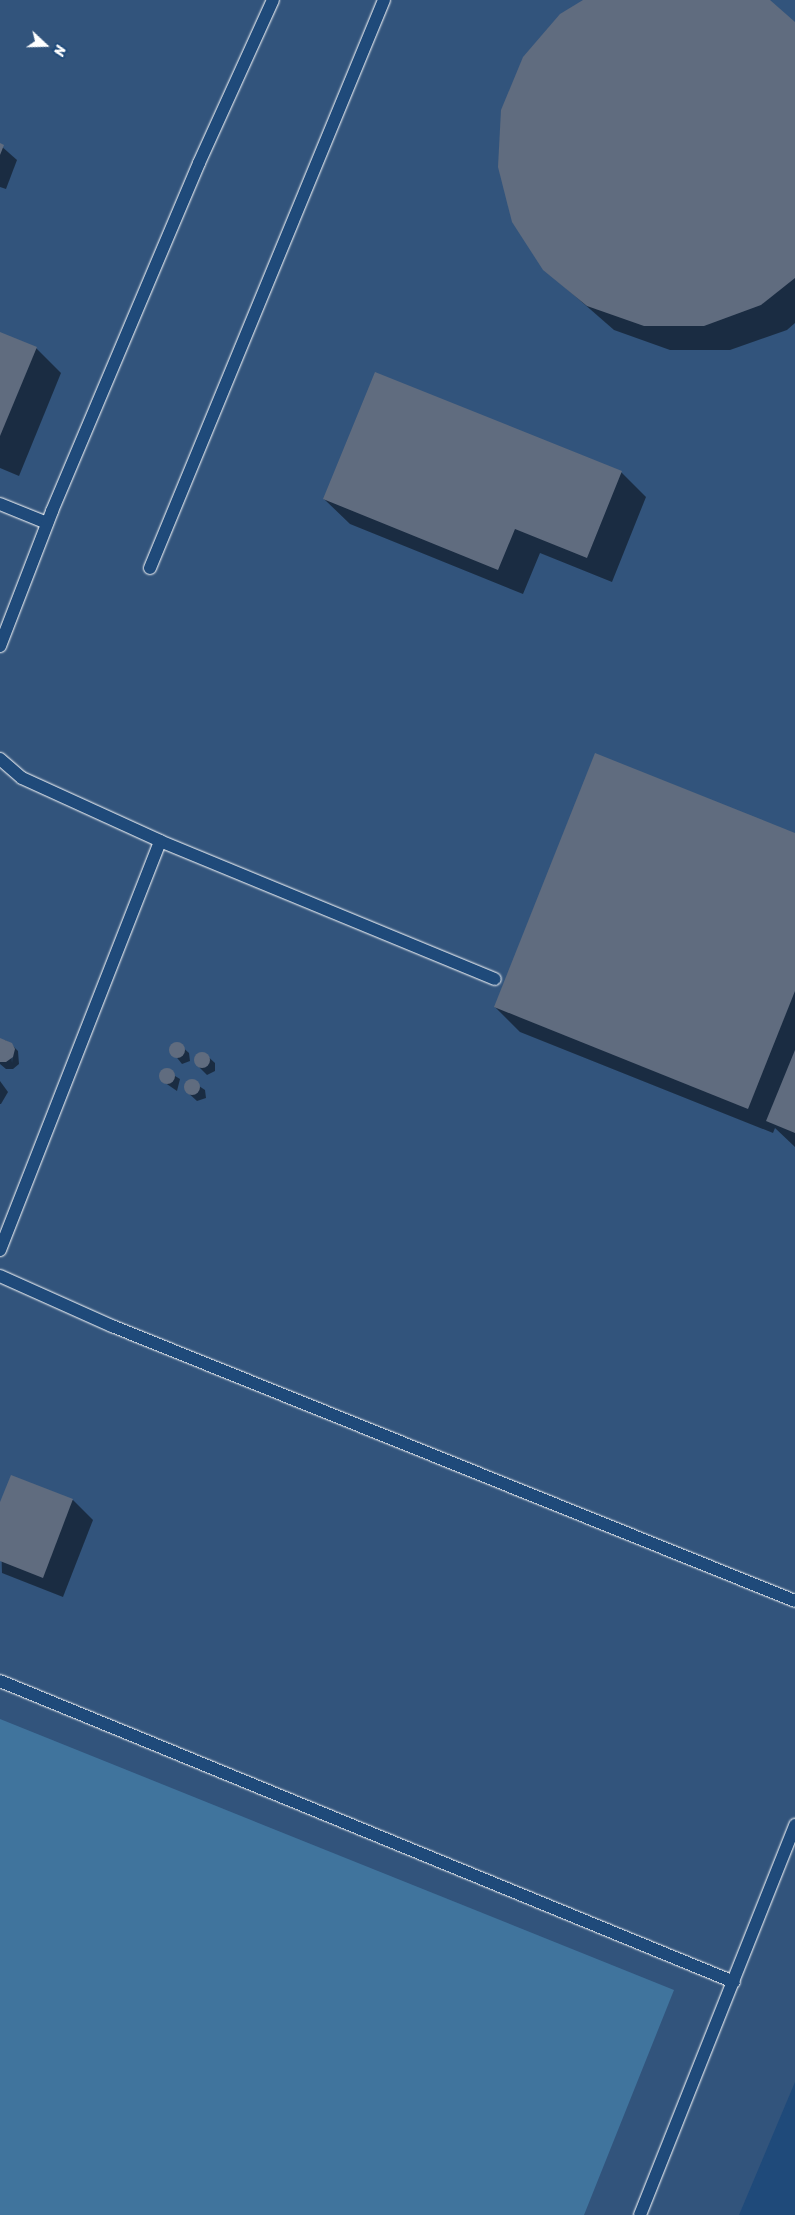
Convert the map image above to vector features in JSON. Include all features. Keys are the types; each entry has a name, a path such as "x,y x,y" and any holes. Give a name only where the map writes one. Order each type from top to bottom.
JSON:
{"lane":[{"path":"0,646 47,523 199,163 273,0"},
{"path":"150,568 384,0"},
{"path":"0,504 47,523"},
{"path":"0,759 22,778 160,841 495,979"},
{"path":"0,1250 160,841"},
{"path":"0,1276 130,1334 795,1601"},
{"path":"0,1681 734,1982"},
{"path":"640,2215 795,1825"}],"shaded area":[{"path":"0,0 795,0 795,2082 739,2215 0,2215"},
{"path":"0,1719 674,1990 584,2215 0,2215"}],"building":[{"path":"583,0 770,0 795,22 795,278 761,305 704,326 644,326 587,306 543,270 512,222 498,167 501,110 523,57 560,14"},
{"path":"0,143 4,145 0,155"},
{"path":"0,332 37,347 0,436"},
{"path":"375,372 622,471 587,558 515,529 498,570 323,499"},
{"path":"595,753 795,833 795,991 748,1109 494,1007"},
{"path":"0,1038 12,1043 15,1049 13,1057 6,1062 0,1062"},
{"path":"177,1042 183,1044 185,1050 183,1056 177,1058 171,1056 169,1050 171,1044"},
{"path":"795,1050 795,1133 766,1121"},
{"path":"199,1052 205,1052 210,1057 208,1066 199,1068 194,1063 194,1057"},
{"path":"164,1068 170,1068 175,1073 173,1082 164,1084 159,1079 159,1073"},
{"path":"189,1079 195,1079 200,1084 198,1093 189,1095 184,1090 184,1084"},
{"path":"11,1475 73,1499 43,1578 0,1561 0,1502"}]}
